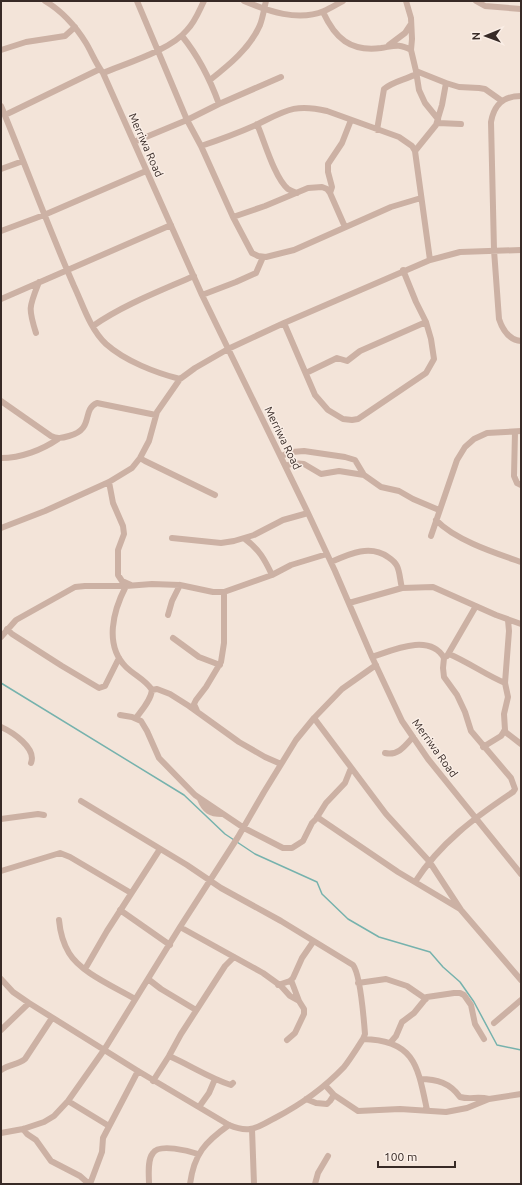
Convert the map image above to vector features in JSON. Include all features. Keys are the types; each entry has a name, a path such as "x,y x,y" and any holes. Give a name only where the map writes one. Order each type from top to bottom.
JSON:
{"street":[{"name":"Merriwa Road","path":"45,1 60,11 75,27 87,44 102,71 202,295 286,466 331,562 372,657 402,721 428,759 521,874"},
{"path":"137,1 186,120 201,146 233,217 252,253 263,257 294,250 391,206 421,198"},
{"path":"5,115 102,71 158,50 182,36 191,25 204,1"},
{"path":"244,1 264,10 296,15 310,15 323,12 343,1"},
{"path":"210,80 246,47 257,30 266,1"},
{"path":"406,1 412,24 411,50 422,98 438,119"},
{"path":"476,1 484,6 521,10"},
{"path":"323,12 332,29 342,40 358,48 402,45 411,50"},
{"path":"386,47 405,33 412,24"},
{"path":"1,50 26,42 64,36 75,27"},
{"path":"182,36 200,61 210,80 219,104"},
{"path":"416,72 459,87 485,89 502,101"},
{"path":"377,130 384,89 400,80 409,78 416,72"},
{"path":"134,142 281,77"},
{"path":"436,126 446,83"},
{"path":"521,96 515,96 502,101 495,109 491,122 494,250 500,319 501,326 510,338 516,341 521,341"},
{"path":"1,106 44,215 93,326 107,344 132,360 154,370 180,379"},
{"path":"201,146 257,124 284,111 297,108 322,110 399,137 412,146 415,151 430,260"},
{"path":"330,193 332,187 328,172 328,164 342,143 350,120"},
{"path":"415,151 438,123 461,124"},
{"path":"257,124 282,181 288,190 297,193"},
{"path":"1,169 23,161"},
{"path":"1,231 44,215 146,171"},
{"path":"233,217 308,188 318,187 325,188 330,193 345,227"},
{"path":"1,299 171,225"},
{"path":"1,528 45,511 126,473 140,458 151,437 156,415 180,379 195,368 228,349 403,270 430,260 460,252 521,250"},
{"path":"202,295 256,273 263,257"},
{"path":"284,323 315,395 328,410 343,419 358,419 426,373 434,359 431,339 426,322 403,270"},
{"path":"93,326 108,315 117,312 129,304 194,276"},
{"path":"36,333 30,313 30,306 39,282"},
{"path":"306,373 337,358 347,361 360,350 426,322"},
{"path":"1,401 51,436 58,438"},
{"path":"1,458 22,455 44,447 58,438 74,435 85,426 91,407 97,403 156,415"},
{"path":"431,536 457,460 465,447 474,438 487,433 518,431 514,476 517,483 521,485"},
{"path":"281,456 292,452 304,451 345,457 355,460 364,475 381,487 399,491 413,499 439,510"},
{"path":"140,458 215,495"},
{"path":"286,466 293,463 304,464 321,474 339,471 364,475"},
{"path":"109,482 114,503 123,526 124,534 118,550 118,576 129,586"},
{"path":"172,538 220,543 245,539 266,530 283,520 308,513"},
{"path":"436,520 441,525 463,538 521,562"},
{"path":"245,539 257,548 263,556 272,575"},
{"path":"331,562 346,555 364,550 378,552 392,560 398,566 402,588"},
{"path":"3,633 20,617 75,587 152,584 180,585 207,591 224,592 272,575 291,565 327,554"},
{"path":"168,615 172,601 180,585"},
{"path":"129,586 116,609 113,624 114,644 119,658 126,668 152,690 149,700 136,718"},
{"path":"349,603 402,588 433,587 508,620 521,624"},
{"path":"197,712 194,704 220,665 224,653 224,592"},
{"path":"415,882 429,861 444,844 476,818 518,788 472,733 457,695 444,677 443,668 447,656 476,606"},
{"path":"484,747 501,736 504,731 504,714 508,697 505,683 509,631 508,620"},
{"path":"3,633 12,634 99,688 105,686 119,658"},
{"path":"173,638 199,657 220,665"},
{"path":"372,657 402,646 432,647 447,656 461,659 493,678 505,683"},
{"path":"1,1133 23,1129 44,1122 54,1116 68,1101 104,1050 180,927 244,828 296,740 314,718 342,689 376,664"},
{"path":"152,690 158,689 164,691 189,706 240,743 281,764"},
{"path":"120,715 136,718 141,721 159,758 199,798 210,812 213,814 223,814 244,828 283,848 290,849 303,841 312,823 326,803 345,783 351,768"},
{"path":"314,718 386,814 429,861 461,910 521,980"},
{"path":"1,727 18,736 31,751 33,756 31,763"},
{"path":"504,731 521,744"},
{"path":"385,753 392,754 398,752 413,738"},
{"path":"1,979 13,992 52,1018 229,1125 243,1129 252,1129 261,1126 292,1109 325,1085 344,1066 363,1039 365,1030 362,1001 356,971 353,965 81,801"},
{"path":"1,819 38,814 44,815"},
{"path":"317,817 398,872 461,910"},
{"path":"85,969 106,931 160,849"},
{"path":"1,871 60,853 70,857 131,893"},
{"path":"120,910 170,944"},
{"path":"59,920 62,937 69,953 85,969 96,977 135,999"},
{"path":"180,927 234,958 264,973 290,996 299,1001"},
{"path":"278,985 291,980 296,973 302,958 313,942"},
{"path":"154,1081 224,966 226,961 225,952"},
{"path":"224,966 234,958"},
{"path":"148,979 161,989 196,1010"},
{"path":"358,983 377,979 386,979 412,988 426,998"},
{"path":"287,1040 296,1033 304,1014 304,1009 299,1001 291,980"},
{"path":"390,1043 396,1036 402,1022 414,1013 426,998 460,993 471,1005 475,1024 484,1039"},
{"path":"494,1023 521,1000"},
{"path":"1,1030 29,1003"},
{"path":"1,1070 9,1065 25,1059 52,1018"},
{"path":"363,1039 390,1043 405,1051 412,1060 420,1079 427,1110"},
{"path":"169,1056 216,1079 231,1085 233,1083"},
{"path":"23,1129 27,1134 36,1140 51,1161 80,1176 90,1184 102,1152 103,1138 138,1071"},
{"path":"199,1107 209,1093 216,1079"},
{"path":"420,1079 439,1080 454,1089 460,1097 468,1099 479,1097 489,1099"},
{"path":"325,1085 334,1095 357,1110 393,1109 446,1112 466,1108 489,1099 521,1094"},
{"path":"306,1099 316,1103 327,1104 334,1095"},
{"path":"68,1101 109,1126"},
{"path":"190,1184 192,1169 198,1154 216,1134 229,1125"},
{"path":"252,1129 254,1184"},
{"path":"149,1184 152,1153 156,1150 165,1148 198,1154"},
{"path":"315,1184 318,1173 328,1156"}],"waterway":[{"path":"1,683 184,795 225,834 234,840"},
{"path":"237,842 255,854 317,882 322,894 348,919 379,937 430,952 443,967 460,982 474,1002 497,1045 521,1050"}]}
